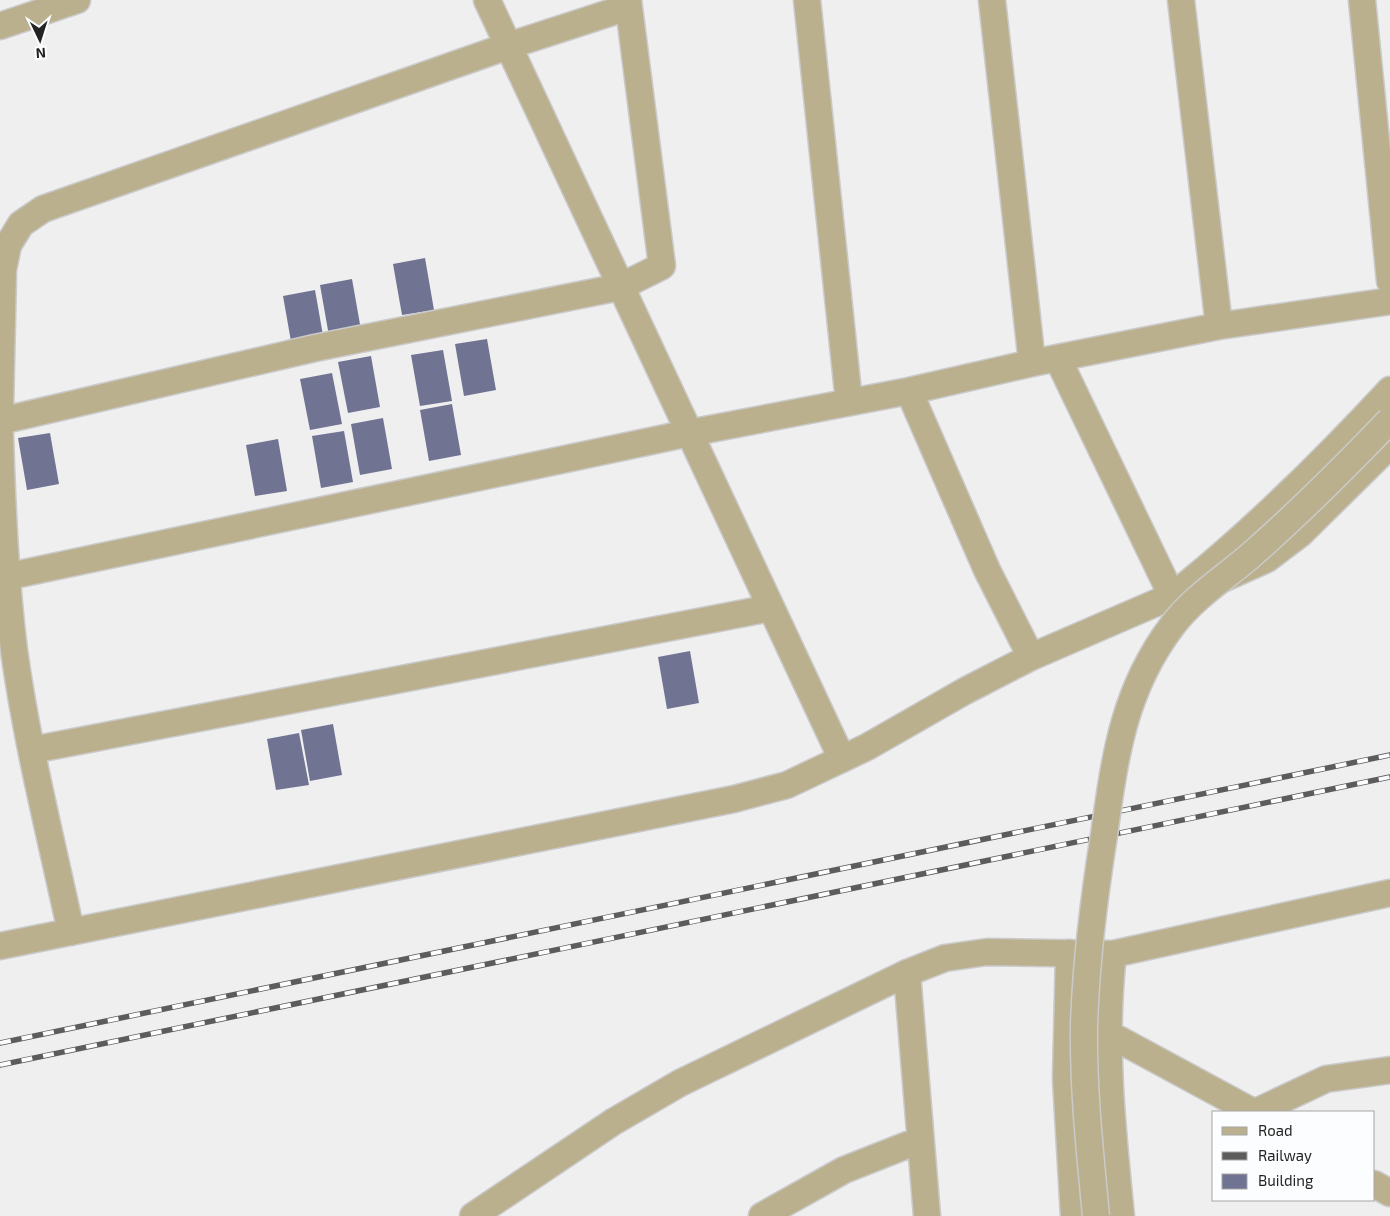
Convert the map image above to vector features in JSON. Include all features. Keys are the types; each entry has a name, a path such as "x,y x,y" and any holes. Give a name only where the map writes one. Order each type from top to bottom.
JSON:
{"street":[{"path":"0,26 77,0"},
{"path":"487,0 842,759"},
{"path":"807,0 849,402"},
{"path":"992,0 1032,363"},
{"path":"1181,0 1219,326"},
{"path":"1362,0 1390,281"},
{"path":"0,409 3,270 8,245 21,224 43,209 628,3 662,266 620,287 315,348 0,421"},
{"path":"3,578 689,433 909,391 1032,363 1219,326 1390,301"},
{"path":"1058,359 1172,596"},
{"path":"1172,596 1272,511 1323,462 1390,390"},
{"path":"909,391 987,570 1031,658"},
{"path":"1096,1216 1085,1080 1084,1026 1089,934 1116,749 1137,683 1153,653 1174,624 1200,596 1300,511 1390,420"},
{"path":"0,435 3,578 32,750 70,932"},
{"path":"0,946 734,800 787,785 842,759 965,691 1031,658 1172,596 1220,580 1267,559 1300,534 1390,445"},
{"path":"32,750 771,608"},
{"path":"473,1216 613,1122 680,1083 907,973 944,958 987,952 1113,954 1390,893"},
{"path":"1069,953 1066,1034 1074,1216"},
{"path":"1113,954 1107,1033 1112,1126 1121,1216"},
{"path":"907,973 926,1216"},
{"path":"1066,1034 1107,1033 1253,1111"},
{"path":"1257,1111 1326,1078 1390,1070"},
{"path":"762,1216 844,1170 920,1140"},
{"path":"1375,1185 1390,1193"}],"building":[{"path":"425,258 434,310 402,315 393,264"},
{"path":"352,279 361,330 329,336 320,285"},
{"path":"315,290 324,341 292,347 283,296"},
{"path":"487,339 496,390 464,396 455,344"},
{"path":"443,350 452,401 420,406 411,355"},
{"path":"371,356 380,407 348,413 338,362"},
{"path":"332,373 342,424 310,430 300,379"},
{"path":"452,404 461,455 429,461 420,410"},
{"path":"383,418 392,469 360,475 351,424"},
{"path":"344,431 353,482 321,488 312,436"},
{"path":"50,433 59,484 27,490 18,438"},
{"path":"278,439 287,491 255,496 246,445"},
{"path":"690,651 699,703 667,709 658,657"},
{"path":"333,724 342,775 310,781 301,730"},
{"path":"299,733 309,785 276,790 267,739"}],"railway":[{"path":"0,1043 1390,755"},
{"path":"0,1065 1390,777"}]}
